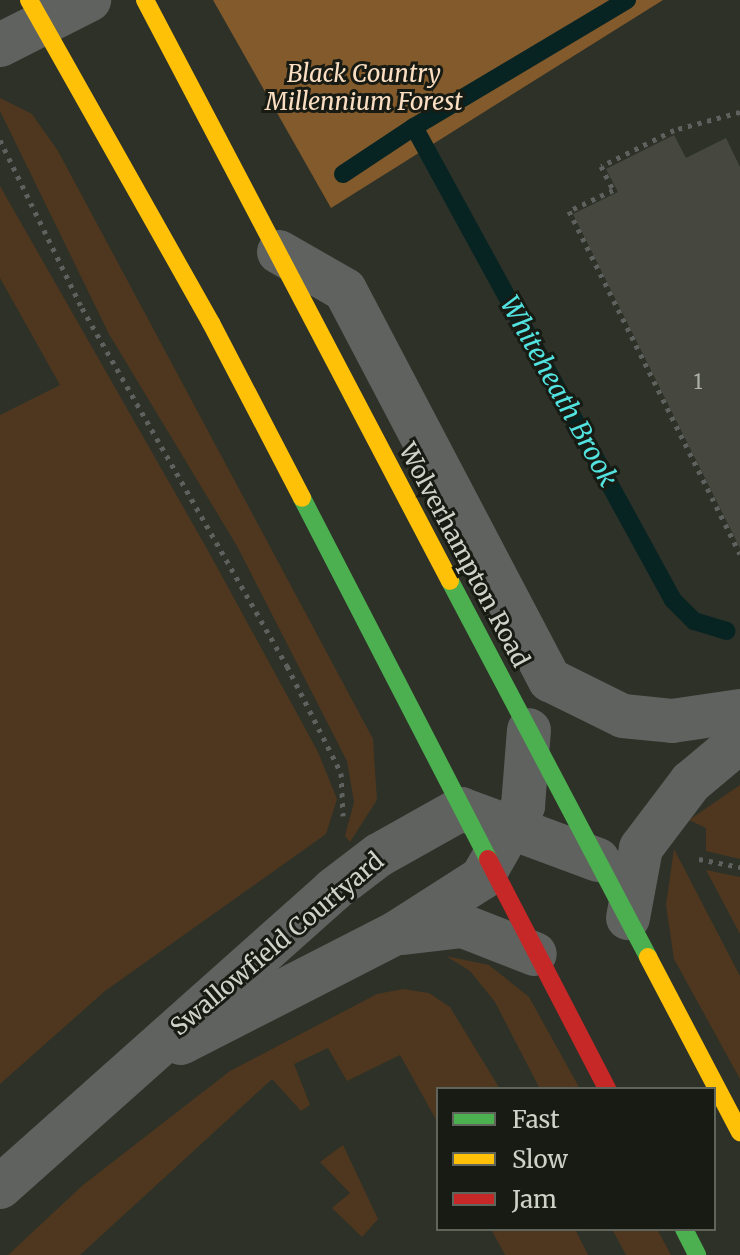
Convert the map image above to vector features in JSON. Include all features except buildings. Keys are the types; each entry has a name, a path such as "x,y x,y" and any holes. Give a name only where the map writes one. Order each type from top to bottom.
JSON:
{"highway":[{"name":"Wolverhampton Road","path":"145,0 740,1132"},
{"path":"36,13 211,323 461,809"},
{"path":"500,846 535,954 606,1087"},
{"path":"685,1231 697,1255"}],"street":[{"path":"0,45 36,13 89,0"},
{"path":"279,252 345,290 550,680 623,716 672,721 740,711"},
{"name":"Swallowfield Courtyard","path":"135,1065 261,1006 396,933 482,878 523,806 529,730"},
{"path":"628,918 641,848 691,782 740,741"},
{"path":"461,809 500,846 598,860"},
{"name":"Swallowfield Courtyard","path":"0,1187 333,890 379,855 461,809"},
{"name":"Swallowfield Courtyard","path":"396,933 463,926 535,954"}],"path":[{"path":"740,112 674,130 601,166 613,190 569,211 740,554"},
{"path":"0,140 82,308 287,666 341,773 346,800 341,825"},
{"path":"686,856 740,867"}],"shaded area":[{"path":"0,98 32,114 58,151 373,739 377,800 350,842 345,836 354,802 347,761 237,546 109,334 0,111"},
{"path":"0,186 206,547 318,752 337,799 326,834 105,991 0,1084 0,415 60,385 0,278"},
{"path":"740,785 740,859 706,851 706,828 689,820"},
{"path":"674,849 740,976 740,1079 674,959 666,905"},
{"path":"706,870 740,877 740,934"},
{"path":"446,956 489,965 529,997 579,1087 539,1087 495,1002 470,971"},
{"path":"403,989 429,993 450,1007 499,1087 436,1087 436,1119 400,1055 347,1081 328,1048 294,1064 310,1105 301,1111 272,1079 80,1255 8,1255 83,1185 230,1071 377,994"},
{"path":"343,1145 378,1219 362,1237 332,1208 350,1193 320,1162"},
{"path":"492,1231 576,1231 588,1255 505,1255"},
{"path":"613,1231 658,1231 671,1255 626,1255"}],"green space":[{"name":"Black Country Millennium Forest","path":"213,0 663,0 331,208"}],"waterway":[{"name":"Whiteheath Brook","path":"627,0 414,127 673,600 694,621 726,631"},
{"name":"Whiteheath Brook","path":"343,174 414,127"}],"traffic: fast":[{"path":"302,498 488,859"},
{"path":"450,581 648,957"},
{"path":"685,1231 697,1255"}],"traffic: slow":[{"path":"29,0 211,323 302,498"},
{"path":"145,0 450,581"},
{"path":"648,957 740,1132"}],"traffic: jam":[{"path":"488,859 606,1087"}]}
